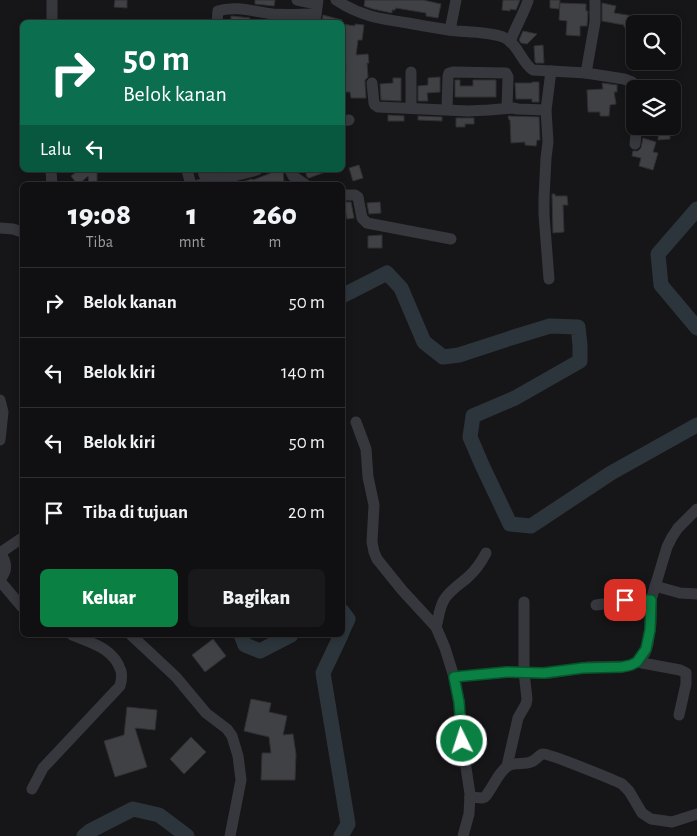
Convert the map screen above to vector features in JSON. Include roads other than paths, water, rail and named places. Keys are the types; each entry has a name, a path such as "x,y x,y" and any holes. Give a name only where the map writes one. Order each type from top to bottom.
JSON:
{"street":[{"path":"52,0 52,20"},
{"path":"296,0 317,10"},
{"path":"336,0 352,10 382,19 504,38 516,47 528,67 534,70 586,74 627,80"},
{"path":"450,30 456,0"},
{"path":"586,74 595,22 595,0"},
{"path":"510,42 528,1"},
{"path":"217,20 218,11 223,9 273,14 317,10"},
{"path":"548,279 544,183 548,142 546,110 551,71"},
{"path":"411,108 412,72"},
{"path":"447,109 448,76 452,72 506,73 508,77 507,108"},
{"path":"372,84 374,103 377,106 468,111 507,108 546,110"},
{"path":"635,144 636,135"},
{"path":"203,172 206,176 232,172"},
{"path":"207,182 235,172"},
{"path":"291,172 293,176 302,182"},
{"path":"345,195 355,195 358,197 362,218 367,223 451,239"},
{"path":"0,228 20,231"},
{"path":"0,400 3,412 0,440"},
{"path":"356,422 366,449 368,477 374,505 372,542 374,552 377,559 402,590 436,627 454,677 459,702 462,741 470,797 469,814 464,836"},
{"path":"454,677 507,672 544,673 588,667 622,667 637,662 645,653 651,623 651,600 667,547 672,536 697,509"},
{"path":"20,539 0,553 6,564 6,570 0,580 20,605"},
{"path":"436,627 444,599 476,569 486,553"},
{"path":"655,586 676,592 697,594"},
{"path":"596,605 625,600 651,600"},
{"path":"470,797 485,797 508,766 518,718 526,702 524,602"},
{"path":"32,789 43,768 120,686 122,678 116,659 110,653 77,637"},
{"path":"133,637 171,671 206,713 227,728 232,736 238,756 241,780 230,836"},
{"path":"637,662 680,670 686,673 686,684 679,715"},
{"path":"508,766 532,762 540,755 546,754 622,784 629,791 642,813 651,819 672,822 697,814"}],"waterway":[{"path":"697,209 658,254 661,285 697,328"},
{"path":"345,294 387,273 401,288 424,342 443,357 459,355 550,326 578,327 580,361 515,398 473,416 470,437 510,524 531,526 611,473 697,425"},
{"path":"345,615 348,619 345,626"},
{"path":"242,637 245,645 260,651 287,637"},
{"path":"340,637 323,673 348,824 341,836"},
{"path":"84,836 133,809 159,815 187,836"}]}
